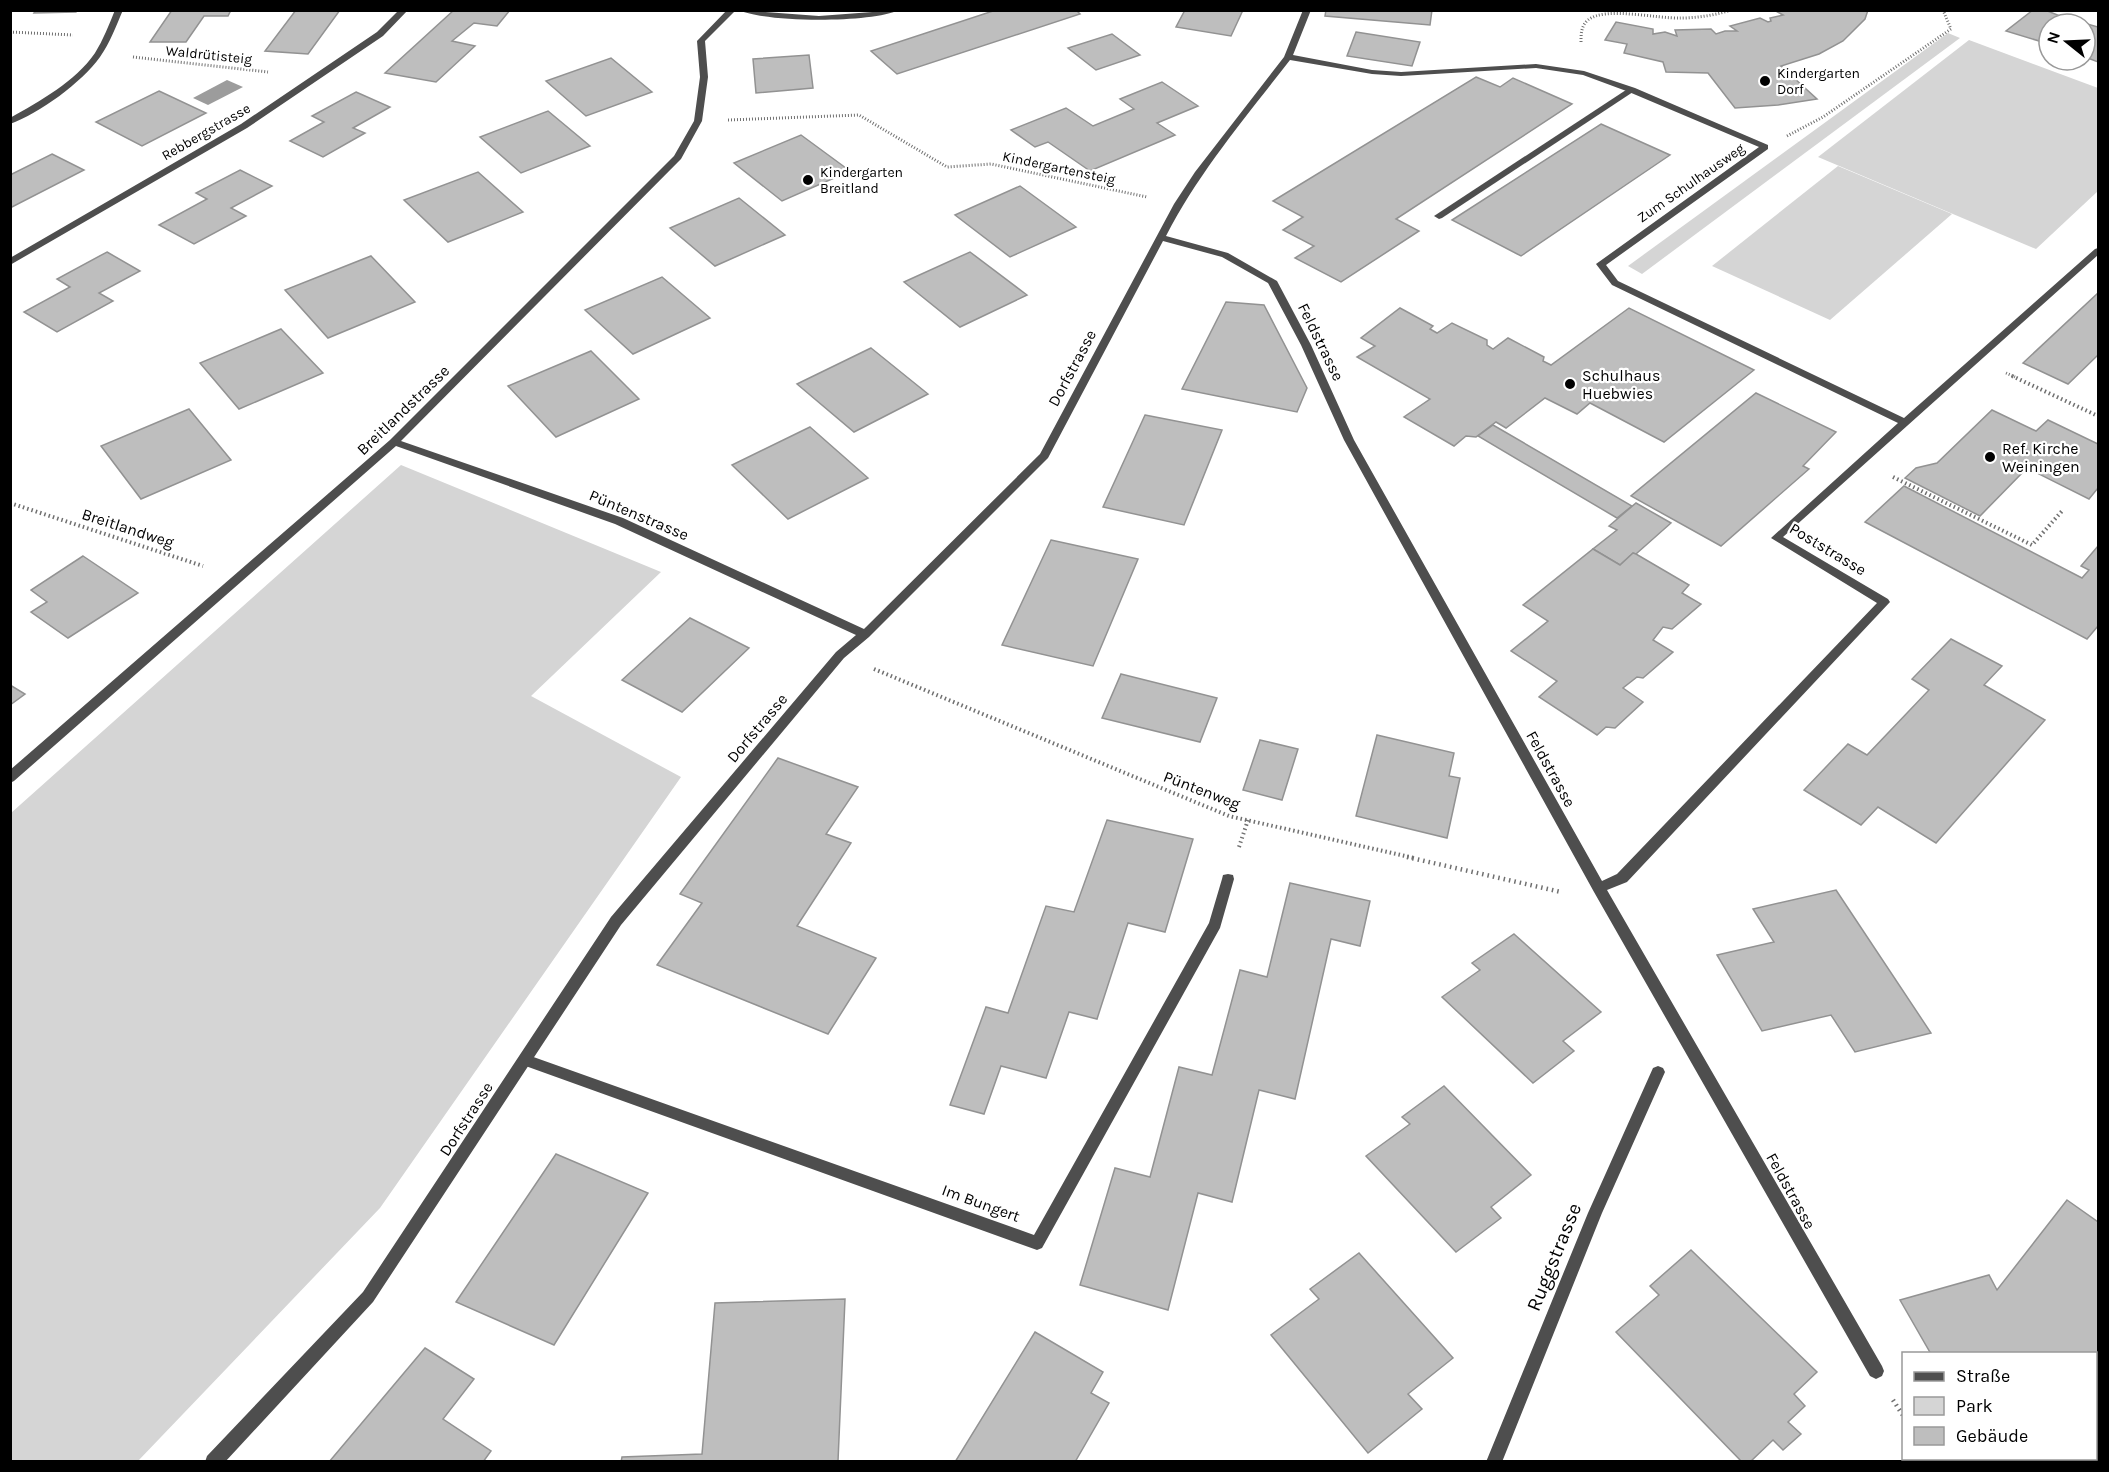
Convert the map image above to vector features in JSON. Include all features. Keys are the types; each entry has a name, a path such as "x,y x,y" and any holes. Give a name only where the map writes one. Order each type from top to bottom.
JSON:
{"street":[{"path":"10,122 48,99 78,76 96,56 119,10"},
{"name":"Rebbergstrasse","path":"10,262 244,126 380,34 404,10"},
{"name":"Breitlandstrasse","path":"10,778 394,442 678,157 698,121 704,77 701,41 732,10"},
{"path":"743,10 779,17 824,19 866,17 895,10"},
{"name":"Dorfstrasse","path":"213,1461 368,1297 616,921 840,655 865,634 1044,456 1178,204 1198,174 1288,57 1307,10"},
{"name":"Zum Schulhausweg","path":"1288,57 1372,72 1401,74 1536,66 1584,73 1632,90 1765,147"},
{"path":"1439,216 1632,90"},
{"name":"Zum Schulhausweg","path":"1765,147 1601,264 1615,283 1906,423"},
{"name":"Feldstrasse","path":"1160,237 1225,255 1272,281 1306,345 1349,440 1599,888 1876,1371"},
{"name":"Poststrasse","path":"1599,888 1622,878 1884,602 1776,538 2098,251"},
{"name":"Püntenstrasse","path":"394,442 619,522 865,634"},
{"name":"Im Bungert","path":"525,1060 1037,1243 1215,924 1228,879"},
{"name":"Ruggstrasse","path":"1494,1461 1594,1213 1658,1071"}],"path":[{"path":"1584,73 1580,34 1584,22 1595,14 1610,12 1661,19 1710,17 1732,10"},
{"path":"1765,147 1823,117 1949,30 1951,28 1943,10"},
{"path":"10,32 108,36"},
{"name":"Waldrütisteig","path":"96,56 123,56 320,76"},
{"name":"Kindergartensteig","path":"698,121 859,115 947,167 991,164 1178,204"},
{"path":"1976,359 2098,416"},
{"path":"1863,462 2032,545 2062,511"},
{"name":"Breitlandweg","path":"10,503 237,578"},
{"name":"Püntenweg","path":"840,655 1229,816 1572,895"}],"green space":[{"path":"1948,33 1960,38 1642,274 1628,266"},
{"path":"1969,40 2037,65 2037,72 2055,72 2098,88 2098,191 2036,249 1818,157"},
{"path":"1838,166 1952,214 1830,320 1712,266"},
{"path":"401,465 661,572 531,696 681,777 380,1208 138,1461 11,1461 11,813"}],"shaded area":[{"path":"227,80 243,87 208,105 193,98"}],"building":[{"path":"36,10 77,10 76,12 34,13"},
{"path":"172,10 231,10 228,16 204,16 186,42 150,42"},
{"path":"296,10 340,10 308,54 265,51"},
{"path":"454,10 510,10 497,26 474,23 452,41 475,46 436,82 385,73"},
{"path":"996,10 1076,10 1080,14 897,74 871,51"},
{"path":"1185,10 1243,10 1231,36 1176,27"},
{"path":"1326,10 1432,10 1430,25 1325,16"},
{"path":"1774,10 1868,10 1865,19 1843,41 1819,54 1781,66 1817,99 1778,105 1735,108 1708,73 1666,72 1663,62 1624,53 1627,44 1605,40 1616,22 1653,29 1653,34 1665,32 1677,36 1675,30 1711,29 1716,34 1737,31 1730,26 1760,18 1768,22 1771,21 1770,18 1783,15"},
{"path":"2033,10 2050,12 2037,12 2037,40 2006,31"},
{"path":"2097,27 2098,27 2097,62"},
{"path":"1356,32 1420,42 1412,66 1347,56"},
{"path":"1112,34 1140,55 1096,70 1068,48"},
{"path":"809,55 813,88 756,93 753,59"},
{"path":"611,58 652,92 586,116 546,81"},
{"path":"1476,77 1500,87 1513,78 1572,104 1396,219 1419,231 1341,282 1295,258 1314,246 1283,230 1303,217 1273,201"},
{"path":"1162,82 1198,106 1157,123 1175,135 1090,171 1048,142 1035,147 1011,130 1066,108 1093,126 1134,109 1120,99"},
{"path":"159,91 206,113 142,146 96,122"},
{"path":"356,92 390,107 353,128 365,133 323,157 290,141 324,122 312,116"},
{"path":"548,111 590,146 521,173 480,137"},
{"path":"1601,124 1670,155 1521,256 1452,220"},
{"path":"801,135 850,171 782,201 734,163"},
{"path":"52,154 84,170 10,208 10,175"},
{"path":"240,170 272,186 231,208 246,216 194,244 159,225 207,199 196,193"},
{"path":"478,172 523,212 448,242 404,200"},
{"path":"1020,186 1076,227 1010,257 955,215"},
{"path":"739,198 785,235 715,266 670,228"},
{"path":"107,252 140,271 99,293 113,301 57,332 24,312 70,287 57,279"},
{"path":"970,252 1027,295 960,327 904,282"},
{"path":"371,256 415,302 328,338 285,290"},
{"path":"662,277 710,318 633,354 585,310"},
{"path":"2098,293 2098,355 2068,384 2023,363"},
{"path":"1226,302 1264,305 1307,388 1297,412 1182,389"},
{"name":"Schulhaus Huebwies","path":"1400,308 1433,326 1430,329 1437,333 1452,323 1487,340 1487,345 1493,349 1508,338 1544,357 1543,361 1551,365 1629,308 1754,370 1664,442 1590,403 1577,414 1545,398 1506,428 1496,422 1476,437 1466,436 1454,446 1404,417 1430,399 1357,357 1375,346 1361,338"},
{"path":"281,329 323,373 239,409 200,363"},
{"path":"871,348 928,394 854,432 797,384"},
{"path":"591,351 639,399 556,437 508,386"},
{"path":"1756,393 1836,432 1803,466 1809,469 1721,546 1631,496"},
{"path":"189,409 231,460 141,499 101,446"},
{"path":"1992,410 2036,431 2048,420 2098,444 2098,488 2089,499 2027,468 1980,516 1905,478 1916,468 1937,463"},
{"path":"1145,415 1222,430 1184,525 1103,507"},
{"path":"1493,425 1632,506 1617,518 1478,436"},
{"path":"810,427 868,478 788,519 732,465"},
{"path":"1904,486 2082,578 2089,570 2081,566 2098,546 2098,626 2087,639 1865,522"},
{"path":"1636,503 1671,523 1620,565 1593,549 1617,530 1609,526"},
{"path":"1051,540 1138,559 1093,666 1002,645"},
{"path":"1593,549 1620,565 1633,553 1636,554 1689,585 1682,593 1701,604 1672,629 1663,627 1653,640 1673,652 1643,678 1637,677 1623,688 1643,702 1615,728 1606,727 1597,735 1539,697 1557,681 1511,651 1548,621 1523,605"},
{"path":"83,556 138,593 68,638 31,612 47,602 31,590"},
{"path":"690,618 749,648 682,712 622,680"},
{"path":"1951,639 2002,666 1984,685 2045,720 1936,843 1878,807 1861,825 1804,790 1848,744 1867,755 1929,690 1912,679"},
{"path":"1121,674 1217,698 1200,742 1102,718"},
{"path":"10,685 25,694 10,705"},
{"path":"1377,735 1454,753 1449,776 1460,778 1447,838 1356,816"},
{"path":"1260,740 1298,749 1282,800 1243,790"},
{"path":"778,758 858,787 826,834 851,843 797,926 876,958 828,1034 657,965 702,903 680,894"},
{"path":"1107,820 1193,839 1165,932 1128,923 1097,1019 1069,1012 1046,1078 1001,1066 984,1114 950,1105 986,1007 1008,1013 1046,906 1074,912"},
{"path":"1290,883 1370,901 1360,946 1331,939 1295,1099 1259,1090 1232,1202 1198,1193 1168,1310 1080,1285 1115,1168 1150,1177 1179,1067 1212,1075 1240,970 1267,977"},
{"path":"1836,890 1931,1033 1855,1052 1831,1015 1762,1031 1717,955 1774,942 1753,909"},
{"path":"1514,934 1601,1012 1563,1041 1574,1051 1533,1083 1442,997 1480,970 1472,963"},
{"path":"1444,1086 1531,1175 1491,1207 1501,1218 1456,1252 1366,1156 1410,1124 1402,1117"},
{"path":"556,1154 648,1193 554,1345 456,1302"},
{"path":"2067,1200 2098,1222 2098,1430 2097,1352 1930,1352 1900,1300 1989,1275 1997,1290"},
{"path":"1691,1250 1817,1372 1794,1394 1805,1406 1788,1422 1801,1434 1783,1450 1773,1440 1750,1462 1742,1462 1616,1332 1659,1295 1650,1286"},
{"path":"1359,1253 1453,1358 1408,1394 1422,1409 1368,1453 1271,1335 1319,1299 1310,1289"},
{"path":"845,1299 838,1461 621,1462 622,1457 702,1454 715,1303"},
{"path":"1035,1332 1103,1372 1091,1393 1109,1403 1075,1462 955,1462"},
{"path":"425,1348 474,1379 443,1419 491,1451 483,1462 329,1462"}],"place":[{"name":"Kindergarten Dorf","path":"1765,81"},
{"name":"Kindergarten Breitland","path":"808,180"},
{"name":"Schulhaus Huebwies","path":"1570,384"},
{"name":"Ref. Kirche Weiningen","path":"1990,457"}]}
